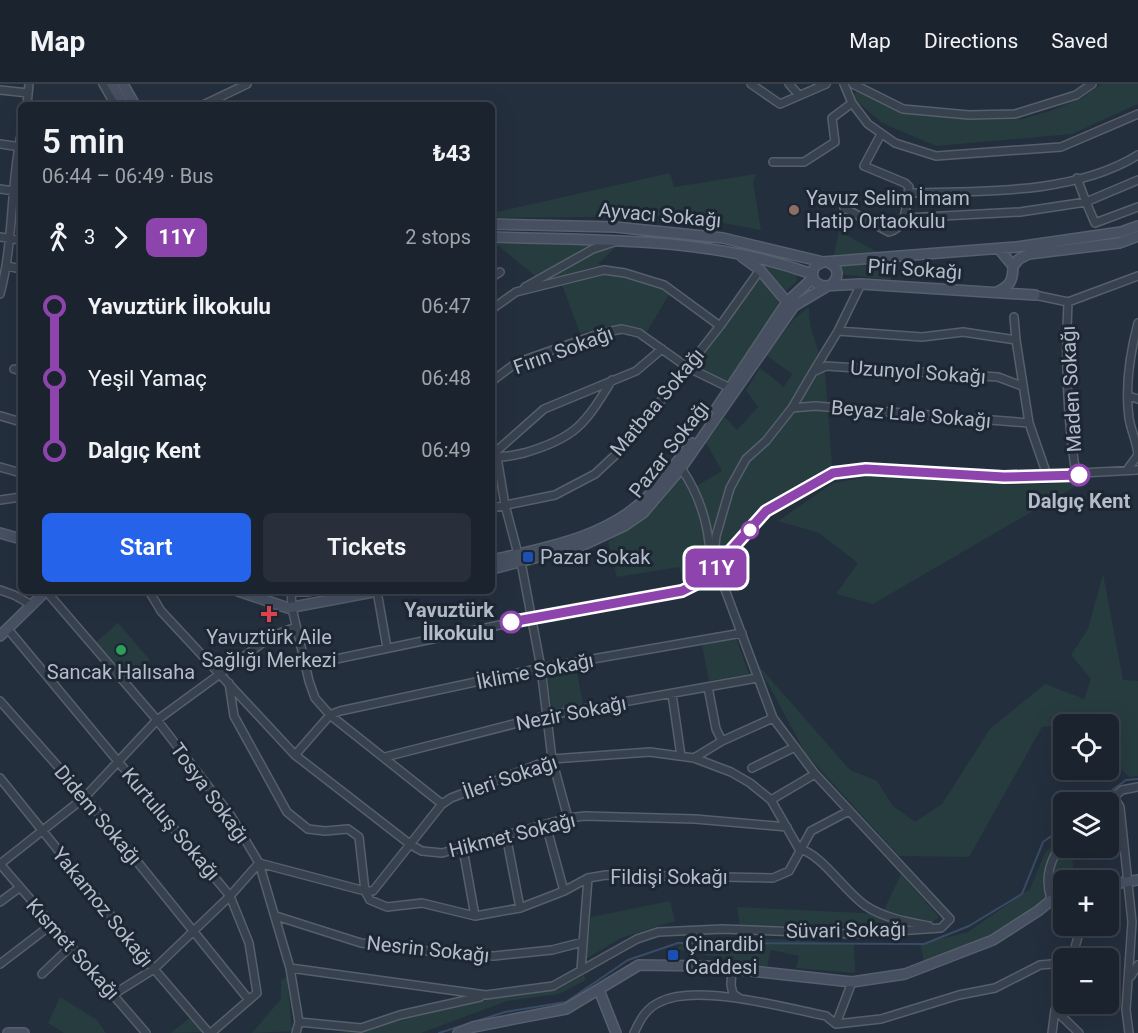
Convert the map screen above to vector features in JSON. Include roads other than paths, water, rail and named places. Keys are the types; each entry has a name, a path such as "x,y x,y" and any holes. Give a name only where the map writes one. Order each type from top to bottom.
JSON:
{"main road":[{"path":"112,84 121,102"},
{"path":"123,84 133,102"},
{"name":"Ayvacı Sokağı","path":"495,224 615,227 723,238 825,262 999,249 1121,232 1138,226"},
{"path":"996,292 1009,285 1013,279 1013,267 1019,259 1029,254 1119,243 1138,236"},
{"name":"Ayvacı Sokağı","path":"495,237 650,240 736,253 812,276"},
{"path":"999,249 1013,267"},
{"path":"736,253 760,270 787,302"},
{"path":"825,262 834,265 837,272 836,280 829,286 818,285 812,276 815,266 825,262"},
{"name":"Pazar Sokağı","path":"495,568 600,528 639,505 701,432 787,302 812,276"},
{"path":"1013,279 1024,291 1035,295"},
{"name":"Piri Sokağı","path":"829,286 861,284 1035,295"},
{"name":"Pazar Sokağı","path":"495,560 520,558 581,546 624,526 643,513 681,468 794,306 829,286"},
{"path":"0,533 18,537"},
{"path":"0,636 42,594"},
{"path":"247,594 291,608 324,599 358,594"},
{"path":"1119,885 1138,880"},
{"path":"458,1033 473,1027 566,1009 639,965 732,969 852,982 905,974 993,940 1038,911 1052,899"},
{"path":"599,990 616,1033"},
{"path":"8,1033 24,1033"}],"street":[{"path":"27,102 29,84"},
{"path":"103,84 113,102"},
{"path":"210,102 247,84"},
{"path":"751,84 780,104 798,94 826,84"},
{"path":"789,84 798,94"},
{"path":"844,84 852,103 868,124 895,143 936,156 1061,147 1138,114"},
{"path":"852,84 903,108 969,115 1015,114 1076,95 1092,84"},
{"path":"0,90 28,93"},
{"path":"773,162 804,162 835,142 832,118 852,103"},
{"path":"844,208 889,232 895,230 905,218 909,186 864,166 881,134"},
{"path":"0,144 18,147"},
{"path":"909,193 1021,189 1077,178 1138,155"},
{"path":"1077,178 1095,223 1138,207"},
{"path":"905,218 1020,212 1086,202 1138,180"},
{"path":"0,189 17,191 9,239 8,266 0,294"},
{"path":"0,237 18,240"},
{"name":"Ayvacı Sokağı","path":"495,302 593,249 622,240"},
{"path":"8,266 18,268"},
{"path":"495,307 516,292 604,270 625,273 664,285 720,326"},
{"name":"Matbaa Sokağı","path":"495,507 555,495 595,474 625,446 720,326 760,270"},
{"path":"495,275 500,272"},
{"path":"1035,295 1068,302 1138,276"},
{"name":"Uzunyol Sokağı","path":"717,568 714,547 730,488 746,459 766,441 792,408 838,331 861,284"},
{"name":"Maden Sokağı","path":"1068,302 1066,340 1069,434 1076,475"},
{"path":"1014,317 1029,423 1047,476"},
{"path":"1127,470 1138,455 1129,420 1128,396 1138,323"},
{"name":"Fırın Sokağı","path":"495,379 516,363 601,333 622,329 639,333 687,367 730,388"},
{"path":"838,331 922,337 963,332 1016,340"},
{"path":"495,455 544,409 636,371 663,349"},
{"name":"Uzunyol Sokağı","path":"813,372 826,366 998,377 1022,386"},
{"path":"495,456 545,447 571,435 592,413 612,380"},
{"path":"1128,396 1138,399"},
{"name":"Beyaz Lale Sokağı","path":"792,408 815,406 1029,423"},
{"path":"1,416 18,421"},
{"path":"495,460 533,618 552,759 568,818"},
{"path":"0,467 18,471"},
{"path":"681,468 698,498 705,518 709,543 714,547"},
{"path":"304,663 317,663 533,618 682,591 704,580 717,568 766,511 833,473 866,469 1004,477 1138,470"},
{"path":"0,500 18,497"},
{"path":"717,568 773,718 815,774 950,919 941,928 878,913 838,882 809,851 799,849"},
{"path":"0,590 15,594 30,604"},
{"name":"Tosya Sokağı","path":"49,594 157,720 231,816 259,863 290,968 298,1022 296,1033"},
{"path":"151,594 161,611 223,674 229,683 234,716 287,812 308,829 325,831 348,829 359,837 365,891 373,891 442,804"},
{"name":"İleri Sokağı","path":"292,594 291,608 315,698 330,716 386,757 442,804 552,759 650,752 694,758 750,783 771,800 799,849"},
{"path":"378,594 387,648"},
{"path":"0,864 85,797 157,720 272,636 296,627"},
{"name":"Kurtuluş Sokağı","path":"7,628 230,896 249,943 256,974 257,993 249,1000"},
{"name":"İklime Sokağı","path":"330,716 541,668 742,633"},
{"name":"Nezir Sokağı","path":"386,757 545,716 757,678"},
{"name":"Hikmet Sokağı","path":"229,683 295,755 411,845 422,850 442,853 463,849 568,818 695,819 787,827"},
{"path":"708,687 716,729 722,741"},
{"path":"672,694 681,756"},
{"name":"Didem Sokağı","path":"0,701 85,797 249,1000"},
{"path":"295,755 330,716"},
{"path":"694,758 722,741 773,718"},
{"path":"752,768 795,747"},
{"path":"771,800 815,774"},
{"name":"Yakamoz Sokağı","path":"0,778 154,969 210,1033"},
{"path":"1119,793 1138,786"},
{"path":"1119,805 1132,922 1126,1010 1129,1033"},
{"name":"Fildişi Sokağı","path":"259,863 365,891 370,900 387,907 422,903 475,916 520,908 564,891 588,878 610,875 773,878 789,871 799,849 811,831 849,811"},
{"path":"546,825 564,891"},
{"path":"506,835 520,908"},
{"path":"463,849 475,916"},
{"path":"1052,899 1046,884 1054,858"},
{"path":"114,994 154,969 230,896 259,863"},
{"name":"Kısmet Sokağı","path":"0,864 51,926 114,994 146,1033"},
{"path":"581,970 588,878"},
{"path":"0,902 19,888"},
{"name":"Nesrin Sokağı","path":"276,916 361,943 452,954 494,956 552,950 583,942"},
{"path":"0,964 51,926"},
{"name":"Süvari Sokağı","path":"290,968 486,995 553,986 637,939 658,932 722,929 852,934 941,928"},
{"path":"42,974 70,947"},
{"path":"634,1033 643,1014 660,1001 680,996 740,998 826,1016 836,1024 881,1019 959,995 995,988 1040,964 1053,963"},
{"path":"1129,978 1138,965"},
{"path":"732,969 733,994 740,998"},
{"path":"836,1024 852,982"},
{"path":"298,1022 361,1028 400,1015 486,995"},
{"path":"210,1033 249,1000"},
{"path":"1052,1033 1054,1014"},
{"path":"1059,1014 1079,1033"}],"waterway":[{"path":"1110,792 1126,780 1138,779"},
{"path":"439,1033 505,1012 566,1002 628,960 678,943 924,944 969,926 1022,894 1043,842 1053,835"}],"place":[{"name":"Yavuz Selim İmam Hatip Ortaokulu","path":"794,210"},
{"name":"Dalgıç Kent","path":"1079,475"},
{"name":"Pazar Sokak","path":"528,557"},
{"name":"Yavuztürk Aile Sağlığı Merkezi","path":"269,614"},
{"name":"Yavuztürk İlkokulu","path":"511,622"},
{"name":"Sancak Halısaha","path":"121,650"},
{"name":"Çinardibi Caddesi","path":"673,955"}]}
